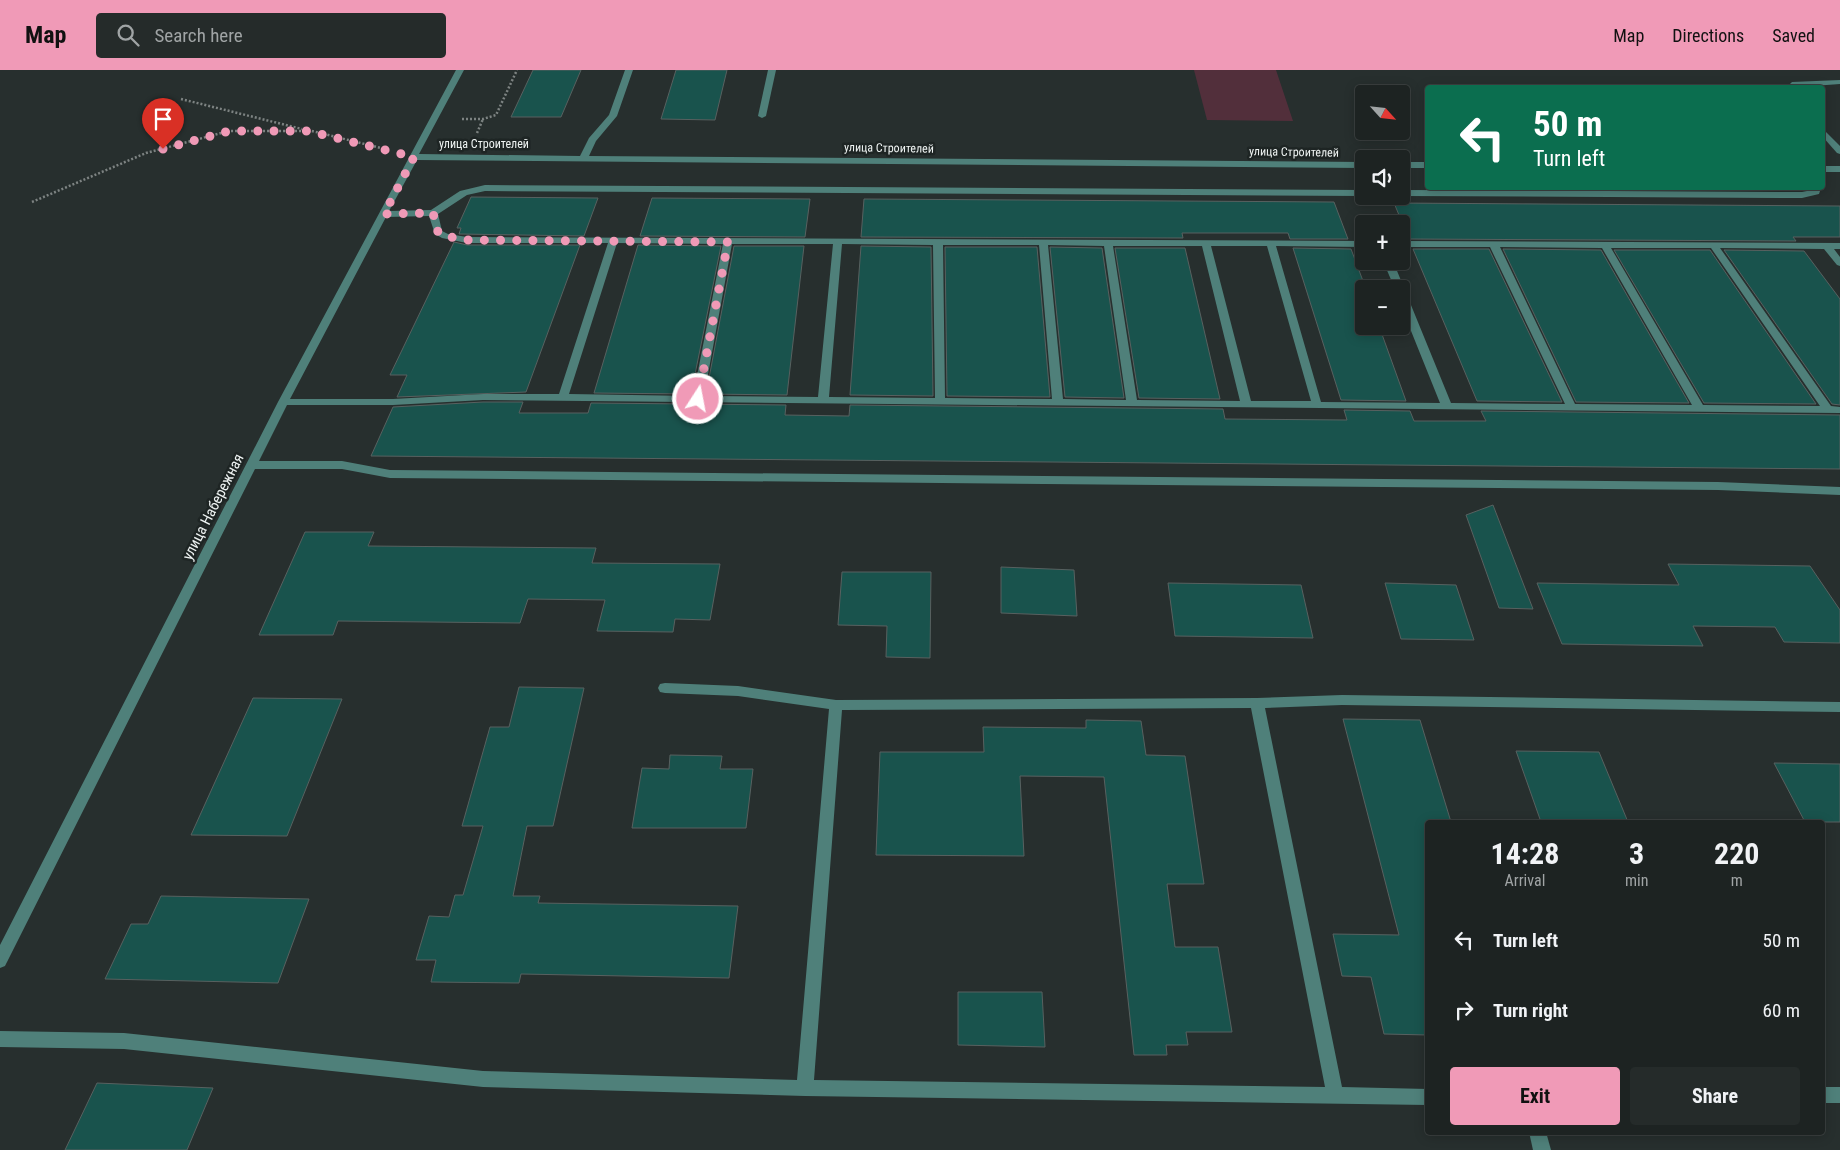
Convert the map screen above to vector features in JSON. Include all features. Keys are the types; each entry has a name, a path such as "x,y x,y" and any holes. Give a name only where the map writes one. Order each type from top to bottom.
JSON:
{"street":[{"name":"улица Набережная","path":"0,961 283,402 460,70"},
{"path":"584,157 592,140 613,116 629,70"},
{"path":"762,116 772,70"},
{"path":"1792,85 1801,82 1840,82"},
{"path":"1825,132 1836,141 1840,151"},
{"name":"улица Строителей","path":"414,157 1355,165"},
{"path":"1410,165 1425,165"},
{"path":"1825,169 1840,169"},
{"path":"384,214 433,213 457,195 472,189 485,188 1355,193"},
{"path":"1410,193 1802,195 1816,192 1816,190"},
{"path":"433,213 438,232 455,238 728,242 1355,244"},
{"path":"563,398 613,241"},
{"path":"698,399 728,242"},
{"path":"823,400 838,242"},
{"path":"938,242 940,402"},
{"path":"1043,243 1058,403"},
{"path":"1108,243 1132,403"},
{"path":"1206,244 1246,404"},
{"path":"1271,244 1317,405"},
{"path":"1410,244 1840,246"},
{"path":"1494,245 1572,408"},
{"path":"1605,245 1700,409"},
{"path":"1714,246 1828,410"},
{"path":"1827,246 1840,263"},
{"path":"1410,315 1447,406"},
{"path":"283,402 394,402 483,397 1840,410"},
{"path":"251,465 342,465 390,474 1688,486 1840,491"},
{"path":"665,688 738,691 836,705 1257,703 1342,700 1840,707"},
{"path":"1257,703 1335,1096"},
{"path":"805,1088 836,705"},
{"path":"0,1040 124,1041 484,1079 805,1088 1425,1097"},
{"path":"1825,1095 1840,1095"},
{"path":"1538,1135 1542,1150"}],"path":[{"path":"483,119 496,115 518,70"},
{"path":"181,99 414,157"},
{"path":"32,202 146,153 229,131 308,131"}],"shaded area":[{"path":"1194,70 1276,70 1293,121 1207,120"}],"building":[{"path":"533,70 581,70 561,117 511,117"},
{"path":"676,70 727,70 715,120 661,119"},
{"path":"471,197 598,198 584,236 459,234 461,228 457,228"},
{"path":"652,198 810,199 805,237 640,236"},
{"path":"864,199 1334,202 1348,239 1290,239 1288,233 1182,233 1183,238 861,237"},
{"path":"1410,203 1840,206 1840,237 1793,237 1796,241 1410,239 1410,215 1399,215 1395,205 1410,205"},
{"path":"454,242 467,245 580,245 526,392 397,397 407,375 390,375"},
{"path":"638,245 721,246 691,394 594,393"},
{"path":"734,246 804,246 787,395 706,394"},
{"path":"861,246 931,247 933,396 850,395"},
{"path":"945,247 1037,247 1050,397 947,396"},
{"path":"1050,247 1102,248 1124,398 1065,397"},
{"path":"1115,248 1185,248 1220,399 1139,398"},
{"path":"1293,248 1351,249 1355,260 1355,270 1359,270 1363,280 1355,280 1355,335 1382,335 1406,401 1341,400"},
{"path":"1413,249 1489,249 1562,402 1477,401"},
{"path":"1503,249 1601,250 1689,403 1576,402"},
{"path":"1614,250 1710,250 1816,404 1704,403"},
{"path":"1724,250 1804,251 1840,299 1840,405 1832,404"},
{"path":"483,402 523,402 519,413 588,413 591,403 786,405 785,415 849,416 850,405 1223,409 1225,419 1347,420 1344,410 1410,411 1414,421 1486,421 1481,411 1840,415 1840,469 371,456 393,407"},
{"path":"1493,505 1533,609 1499,608 1466,515"},
{"path":"305,532 374,532 368,546 596,548 592,563 720,564 710,620 675,619 673,632 597,631 605,600 528,599 520,623 338,621 333,635 259,635"},
{"path":"1668,564 1810,566 1840,610 1840,643 1784,642 1775,627 1693,626 1703,646 1562,644 1537,583 1679,585"},
{"path":"1001,567 1074,570 1077,616 1001,613"},
{"path":"842,572 931,572 930,658 886,657 887,626 838,625"},
{"path":"1168,583 1301,585 1313,638 1175,636"},
{"path":"1385,583 1456,585 1474,640 1401,639"},
{"path":"519,687 584,688 553,826 527,826 513,896 540,896 538,903 738,906 729,978 521,974 519,983 431,982 436,960 416,960 429,916 449,917 455,895 463,895 483,826 462,826 490,727 509,727"},
{"path":"253,698 342,699 287,836 191,835"},
{"path":"1343,719 1420,720 1450,820 1425,820 1425,1035 1384,1034 1371,977 1342,976 1333,934 1399,935"},
{"path":"1086,720 1141,721 1146,755 1185,756 1204,884 1167,884 1175,947 1218,947 1232,1032 1186,1032 1188,1045 1166,1045 1167,1055 1134,1055 1104,777 1020,776 1024,856 876,855 880,752 984,752 983,727 1086,728"},
{"path":"1516,751 1599,752 1627,820 1540,820"},
{"path":"670,755 722,756 720,769 753,769 746,828 632,828 642,768 669,769"},
{"path":"1774,763 1840,764 1840,822 1804,820"},
{"path":"161,896 309,899 278,983 105,979 131,924 148,924"},
{"path":"958,992 1042,992 1045,1047 958,1045"},
{"path":"97,1083 213,1088 187,1150 65,1150"}],"route":[{"path":"163,149 229,131 308,131 414,157 384,214 433,213 438,232 445,236 466,240 728,242 698,399"}]}
